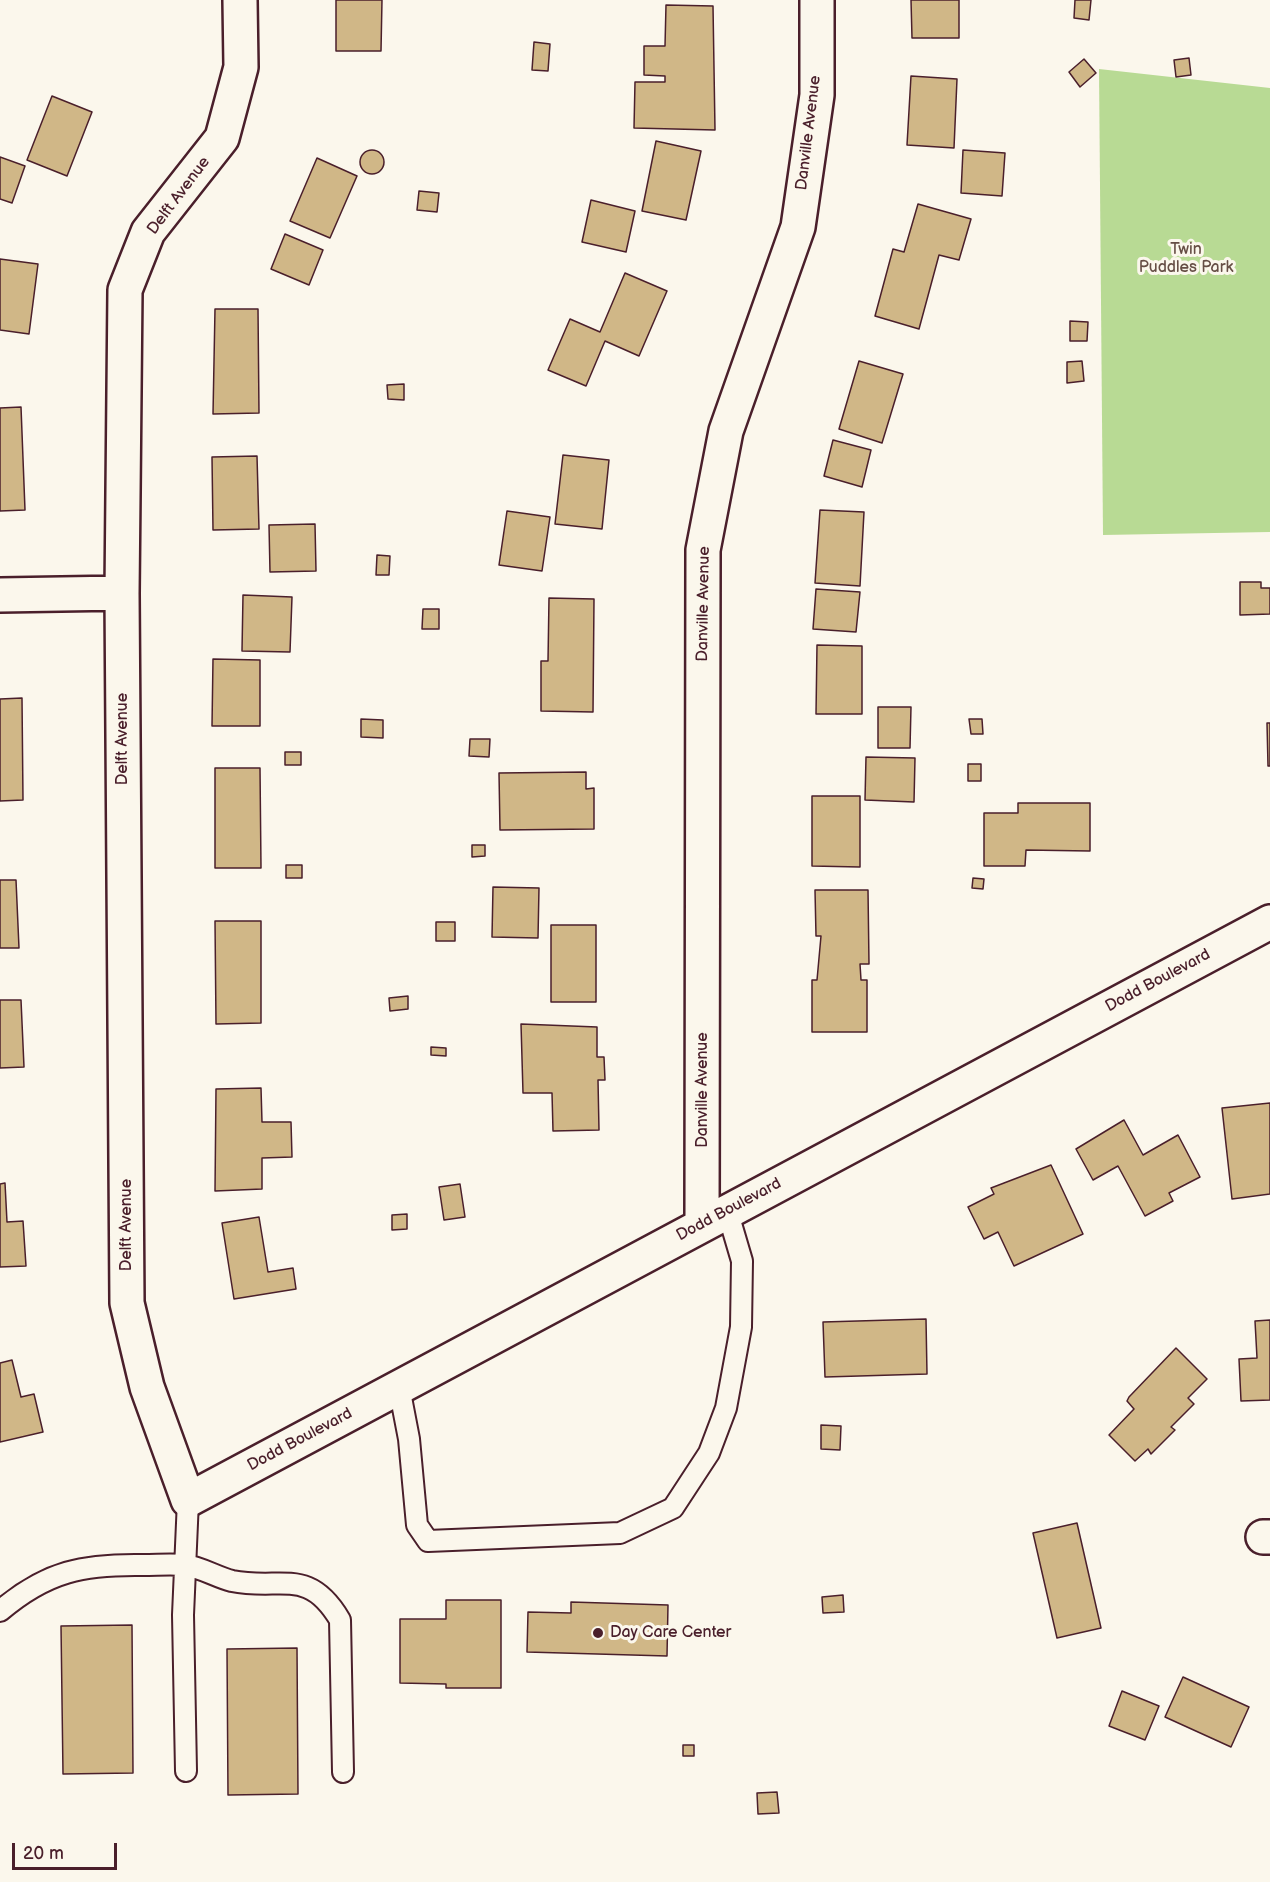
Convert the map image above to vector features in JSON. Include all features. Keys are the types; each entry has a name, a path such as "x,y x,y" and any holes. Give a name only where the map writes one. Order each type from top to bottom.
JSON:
{"street":[{"name":"Delft Avenue","path":"188,1500 147,1387 127,1303 122,593 125,290 148,232 222,138 241,67 240,0"},
{"name":"Danville Avenue","path":"715,1217 703,550 726,431 798,227 817,95 817,0"},
{"path":"0,595 122,593"},
{"name":"Dodd Boulevard","path":"188,1500 1270,922"}],"lane":[{"path":"399,1387 409,1439 417,1525 428,1541 620,1533 673,1508 709,1453 726,1408 741,1327 742,1260 715,1217"},
{"path":"186,1771 183,1615 188,1500"},
{"path":"0,1611 44,1581 81,1567 105,1564 186,1565 233,1581 303,1585 318,1592 330,1604 340,1620 343,1772"}],"green space":[{"name":"Twin Puddles Park","path":"1099,69 1270,88 1270,532 1103,535"}],"building":[{"path":"336,0 382,0 381,51 336,51"},
{"path":"911,0 959,0 959,38 912,38"},
{"path":"1075,0 1091,0 1089,20 1074,18"},
{"path":"666,5 713,6 715,130 634,128 635,82 665,82 665,76 644,75 644,46 665,46"},
{"path":"534,42 550,44 548,71 532,70"},
{"path":"1189,58 1191,75 1176,77 1174,60"},
{"path":"1084,59 1096,73 1080,87 1069,72"},
{"path":"911,76 957,79 954,148 907,145"},
{"path":"52,96 92,112 67,176 27,160"},
{"path":"656,141 701,151 686,220 642,211"},
{"path":"372,150 380,154 384,162 380,170 372,174 364,170 360,162 364,154"},
{"path":"963,150 1005,153 1002,196 961,193"},
{"path":"0,157 25,166 12,203 0,199"},
{"path":"317,158 357,176 330,238 290,221"},
{"path":"419,191 439,193 437,212 417,210"},
{"path":"591,200 635,211 626,252 582,242"},
{"path":"918,204 971,219 959,260 939,255 919,329 875,316 893,249 904,252"},
{"path":"285,234 323,250 309,285 271,269"},
{"path":"0,259 38,264 29,334 0,330"},
{"path":"625,273 667,291 639,356 605,341 586,386 548,370 570,319 600,332"},
{"path":"215,309 258,309 259,413 213,414"},
{"path":"1070,321 1088,322 1087,341 1070,341"},
{"path":"859,361 903,374 882,443 839,429"},
{"path":"1082,361 1084,381 1067,383 1067,362"},
{"path":"404,384 404,400 388,399 387,385"},
{"path":"21,407 25,510 0,511 0,408"},
{"path":"833,440 871,450 862,487 824,476"},
{"path":"563,455 609,460 602,529 555,524"},
{"path":"257,456 259,529 213,530 212,457"},
{"path":"820,510 864,512 860,586 815,583"},
{"path":"507,511 550,517 542,571 499,565"},
{"path":"315,524 316,571 270,572 269,525"},
{"path":"377,555 390,556 389,575 376,575"},
{"path":"1240,582 1261,582 1261,588 1270,588 1270,614 1240,615"},
{"path":"816,589 860,592 856,632 813,629"},
{"path":"243,595 292,597 290,652 242,651"},
{"path":"549,598 594,599 593,712 541,711 541,661 548,661"},
{"path":"423,609 439,609 439,629 422,629"},
{"path":"817,645 862,646 862,714 816,714"},
{"path":"213,659 260,660 260,726 212,726"},
{"path":"22,698 23,800 0,801 0,699"},
{"path":"878,707 911,707 910,748 878,748"},
{"path":"361,719 383,720 383,738 361,737"},
{"path":"969,719 982,719 983,734 971,734"},
{"path":"1267,723 1270,723 1270,766 1268,766"},
{"path":"470,739 490,739 489,757 469,756"},
{"path":"285,752 301,752 301,765 285,765"},
{"path":"866,757 915,758 914,802 865,800"},
{"path":"968,764 981,764 981,781 968,781"},
{"path":"215,768 260,768 261,868 215,868"},
{"path":"586,772 586,789 594,788 594,829 500,830 499,773"},
{"path":"812,796 860,796 860,867 812,866"},
{"path":"1018,803 1090,803 1090,851 1026,850 1025,866 984,866 984,813 1018,813"},
{"path":"472,845 485,845 485,856 472,857"},
{"path":"286,865 302,865 302,878 286,878"},
{"path":"973,878 984,879 983,889 972,888"},
{"path":"0,880 16,880 19,948 0,948"},
{"path":"493,887 539,888 538,938 492,937"},
{"path":"815,890 868,890 869,964 860,964 861,980 867,980 867,1032 812,1032 812,980 817,980 821,936 816,936"},
{"path":"215,921 261,921 261,1023 216,1024"},
{"path":"436,922 455,922 455,941 436,941"},
{"path":"551,925 596,925 596,1002 551,1002"},
{"path":"408,996 408,1009 390,1011 389,998"},
{"path":"0,1000 21,1000 24,1067 0,1068"},
{"path":"521,1024 597,1027 597,1057 604,1057 605,1080 598,1080 599,1130 553,1131 552,1093 523,1093"},
{"path":"431,1047 446,1048 446,1056 431,1055"},
{"path":"261,1088 262,1122 291,1122 292,1157 262,1158 262,1189 215,1191 216,1089"},
{"path":"1270,1103 1270,1194 1232,1199 1222,1108"},
{"path":"1124,1120 1143,1155 1178,1135 1200,1177 1169,1193 1173,1201 1145,1216 1118,1166 1093,1180 1076,1149"},
{"path":"1051,1165 1083,1234 1014,1266 998,1232 984,1239 968,1207 994,1194 991,1188"},
{"path":"5,1183 7,1222 23,1221 26,1266 0,1267 0,1184"},
{"path":"460,1184 465,1217 444,1220 439,1187"},
{"path":"407,1214 407,1229 392,1230 392,1215"},
{"path":"259,1217 268,1272 293,1268 296,1289 234,1299 222,1223"},
{"path":"926,1319 927,1374 825,1377 823,1322"},
{"path":"1270,1320 1270,1400 1241,1401 1239,1359 1257,1358 1255,1321"},
{"path":"1176,1348 1207,1379 1188,1398 1194,1404 1171,1427 1175,1430 1151,1454 1148,1449 1135,1461 1109,1435 1134,1409 1127,1401 1129,1397"},
{"path":"12,1360 21,1397 34,1394 43,1432 0,1442 0,1363"},
{"path":"821,1425 841,1426 840,1450 821,1449"},
{"path":"1077,1523 1101,1628 1057,1638 1033,1533"},
{"path":"843,1595 844,1612 823,1613 822,1597"},
{"path":"446,1600 501,1600 501,1688 446,1688 446,1684 400,1683 400,1619 446,1619"},
{"name":"Day Care Center","path":"571,1602 668,1605 667,1656 527,1652 528,1612 571,1613"},
{"path":"132,1625 133,1773 63,1774 61,1626"},
{"path":"297,1648 298,1794 228,1795 227,1649"},
{"path":"1183,1677 1249,1707 1231,1747 1165,1717"},
{"path":"1122,1691 1159,1706 1145,1740 1109,1726"},
{"path":"683,1745 694,1745 694,1756 683,1756"},
{"path":"777,1792 779,1813 758,1814 757,1793"}],"place":[{"name":"Day Care Center","path":"598,1633"}]}
